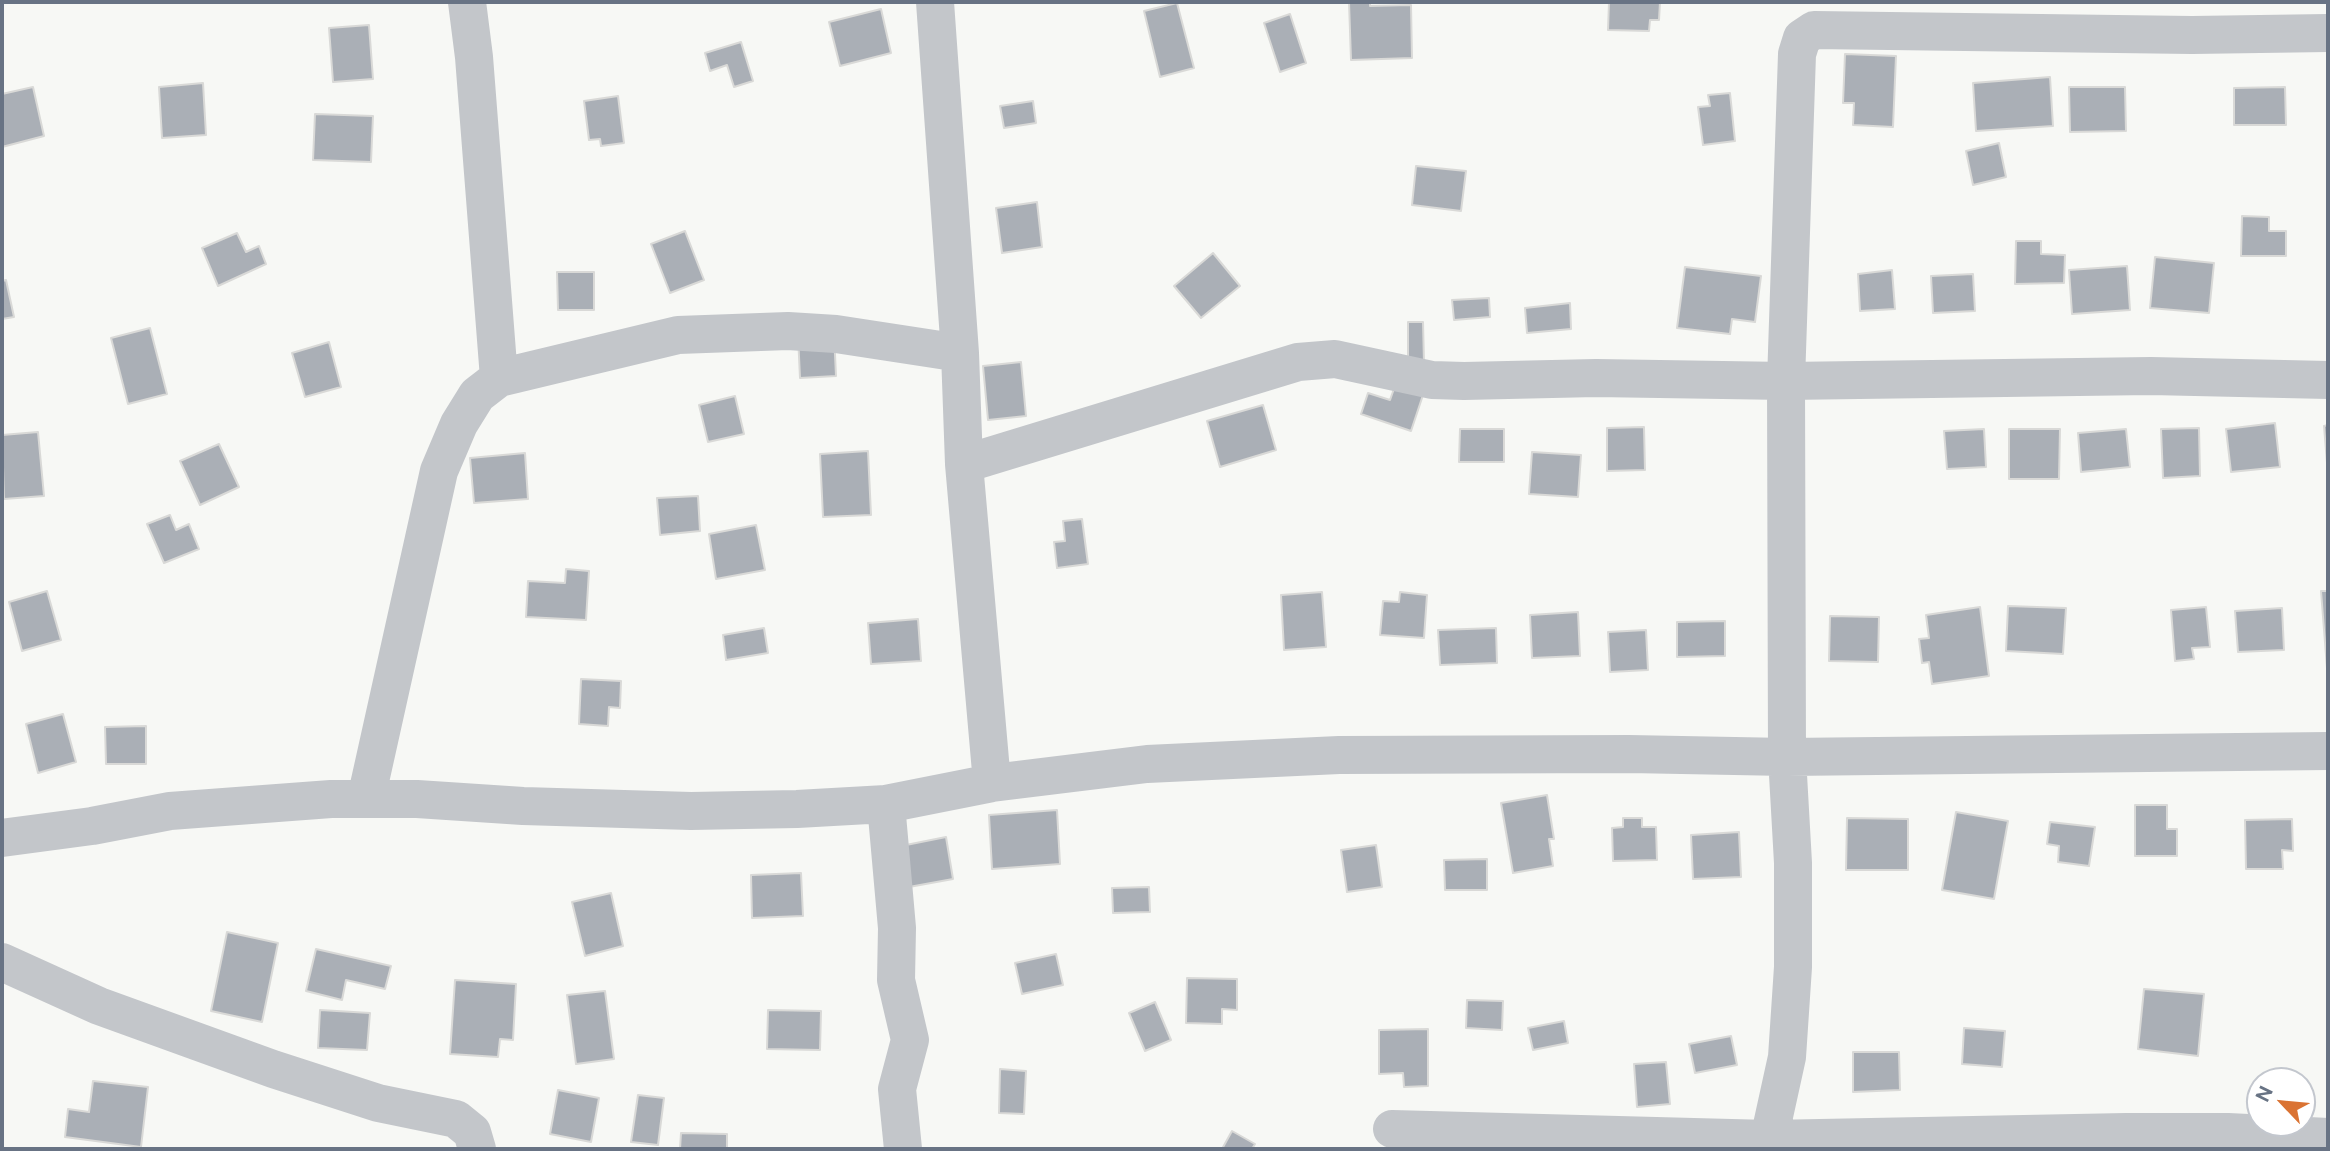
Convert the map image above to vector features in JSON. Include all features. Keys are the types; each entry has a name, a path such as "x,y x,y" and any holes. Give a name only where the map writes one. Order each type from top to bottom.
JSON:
{"street":[{"path":"467,2 474,57 499,378"},
{"path":"935,2 960,353 964,464 992,783"},
{"path":"1770,1144 1787,1057 1792,979 1793,863 1787,757 1786,381 1797,54 1802,38 1814,30 2192,35 2328,33"},
{"path":"366,799 439,471 459,424 477,395 499,378 677,335 788,331 824,333 960,353"},
{"path":"964,464 1298,362 1335,359 1432,380 1596,378 1786,381 2151,376 2328,380"},
{"path":"2,838 92,826 170,811 260,803 417,799 523,806 691,811 886,804 992,783 1147,764 1339,755 1629,754 1787,757 2328,751"},
{"path":"886,804 897,928 896,980 910,1040 897,1089 904,1149"},
{"path":"2,962 99,1006 273,1069 378,1103 456,1119 472,1132 477,1149"},
{"path":"1392,1129 1770,1144 2126,1132 2228,1132 2328,1137"}],"building":[{"path":"1349,2 1370,2 1370,6 1411,5 1412,58 1351,60"},
{"path":"1609,2 1660,2 1659,20 1650,20 1649,31 1608,30"},
{"path":"1177,3 1194,68 1160,77 1144,11"},
{"path":"881,9 891,53 840,66 829,22"},
{"path":"1290,14 1306,63 1280,72 1264,23"},
{"path":"369,25 373,79 333,82 329,28"},
{"path":"741,42 753,81 734,87 727,65 710,71 705,53"},
{"path":"1845,54 1896,56 1893,127 1853,125 1854,103 1843,103"},
{"path":"2050,77 2053,126 1976,131 1973,83"},
{"path":"203,83 206,135 162,138 159,87"},
{"path":"33,87 44,136 2,147 2,94"},
{"path":"2069,87 2125,87 2126,131 2070,132"},
{"path":"2285,87 2286,125 2234,125 2234,88"},
{"path":"1730,93 1735,141 1703,145 1698,107 1710,106 1708,95"},
{"path":"618,96 624,143 601,146 600,139 589,140 584,101"},
{"path":"1033,101 1036,123 1004,128 1000,106"},
{"path":"315,114 373,116 371,162 313,160"},
{"path":"1999,143 2006,177 1973,185 1966,151"},
{"path":"1416,166 1466,171 1461,211 1412,205"},
{"path":"1037,202 1042,247 1002,253 996,208"},
{"path":"2242,216 2269,217 2269,231 2286,231 2286,256 2241,256"},
{"path":"685,231 704,280 670,293 651,244"},
{"path":"237,233 246,252 259,246 266,264 218,286 202,248"},
{"path":"2016,241 2041,241 2041,254 2065,255 2064,283 2015,284"},
{"path":"1213,253 1240,286 1201,318 1174,286"},
{"path":"2155,257 2214,263 2209,313 2150,308"},
{"path":"2127,266 2130,310 2072,314 2069,270"},
{"path":"1685,267 1761,276 1755,322 1732,319 1730,334 1677,328"},
{"path":"1892,270 1895,309 1860,311 1858,274"},
{"path":"557,272 594,272 594,310 558,310"},
{"path":"1973,274 1975,311 1933,313 1931,276"},
{"path":"6,280 14,317 2,319 2,281"},
{"path":"1489,298 1490,317 1454,320 1452,300"},
{"path":"1570,303 1571,329 1527,333 1525,308"},
{"path":"1408,322 1423,322 1424,363 1408,363"},
{"path":"150,328 167,394 128,404 111,338"},
{"path":"834,333 836,376 800,378 798,335"},
{"path":"329,342 341,387 305,397 292,353"},
{"path":"1021,362 1026,416 988,420 983,366"},
{"path":"1396,383 1424,392 1411,431 1361,414 1368,393 1390,400"},
{"path":"735,396 744,434 708,442 699,405"},
{"path":"1263,405 1276,450 1220,467 1207,421"},
{"path":"2275,423 2280,467 2231,472 2226,429"},
{"path":"2328,425 2328,462 2327,463 2324,426"},
{"path":"1644,427 1645,470 1607,471 1607,428"},
{"path":"2199,428 2200,476 2163,478 2161,429"},
{"path":"1460,429 1504,429 1504,462 1459,462"},
{"path":"1984,429 1986,467 1947,469 1944,431"},
{"path":"2009,429 2060,429 2059,479 2009,479"},
{"path":"2126,429 2130,467 2081,472 2078,433"},
{"path":"38,432 44,496 4,499 2,435"},
{"path":"219,444 239,487 200,505 180,461"},
{"path":"868,451 871,515 823,517 820,454"},
{"path":"1532,452 1581,455 1578,497 1529,494"},
{"path":"525,453 528,499 474,503 470,458"},
{"path":"698,496 700,531 660,535 657,498"},
{"path":"170,515 176,530 189,524 199,549 164,563 147,524"},
{"path":"1082,519 1088,564 1057,568 1054,542 1065,541 1063,521"},
{"path":"756,525 765,570 716,579 709,534"},
{"path":"566,569 589,571 586,620 526,617 528,581 565,583"},
{"path":"47,591 61,640 22,651 9,602"},
{"path":"2321,591 2328,591 2328,681"},
{"path":"1322,592 1326,647 1284,650 1281,595"},
{"path":"1400,592 1427,595 1424,638 1380,635 1383,601 1399,602"},
{"path":"2008,606 2066,608 2063,654 2006,651"},
{"path":"1980,607 1989,676 1932,684 1929,662 1922,663 1919,639 1929,638 1926,615"},
{"path":"2206,607 2210,647 2192,648 2194,659 2175,661 2171,610"},
{"path":"2282,608 2284,650 2238,652 2235,611"},
{"path":"1578,612 1580,656 1532,658 1530,615"},
{"path":"1830,616 1879,617 1878,662 1829,661"},
{"path":"918,619 921,661 871,664 868,623"},
{"path":"1725,621 1725,656 1677,657 1677,622"},
{"path":"764,628 768,653 726,660 723,635"},
{"path":"1496,628 1497,663 1440,665 1438,630"},
{"path":"1646,630 1648,670 1610,672 1608,632"},
{"path":"581,679 621,681 620,708 609,707 608,726 579,724"},
{"path":"63,714 76,762 38,773 26,724"},
{"path":"146,726 146,764 106,764 105,727"},
{"path":"1547,795 1554,839 1549,839 1553,866 1513,873 1501,803"},
{"path":"2135,805 2167,805 2167,829 2177,829 2177,856 2135,856"},
{"path":"1057,810 1060,864 992,869 989,815"},
{"path":"1956,812 2008,821 1994,899 1942,890"},
{"path":"1623,818 1642,818 1642,827 1656,827 1657,860 1613,861 1612,828 1623,827"},
{"path":"1847,818 1908,819 1908,870 1846,870"},
{"path":"2292,819 2293,851 2282,850 2283,869 2246,869 2245,820"},
{"path":"2050,822 2095,827 2089,866 2058,862 2059,846 2047,844"},
{"path":"1739,832 1741,877 1693,879 1691,835"},
{"path":"946,837 953,879 909,887 901,846"},
{"path":"1376,845 1382,887 1347,892 1341,850"},
{"path":"1487,859 1487,890 1445,890 1444,860"},
{"path":"801,873 803,916 752,918 751,875"},
{"path":"1149,887 1150,912 1113,913 1112,888"},
{"path":"611,893 623,946 585,956 572,902"},
{"path":"227,932 278,943 262,1022 211,1011"},
{"path":"316,949 391,966 385,989 346,980 342,1000 306,991"},
{"path":"1056,954 1063,985 1022,994 1015,963"},
{"path":"1187,978 1237,979 1237,1010 1222,1009 1222,1024 1186,1023"},
{"path":"455,980 516,984 513,1040 500,1039 498,1057 450,1054"},
{"path":"2144,989 2204,994 2198,1056 2138,1049"},
{"path":"605,991 614,1059 576,1064 567,995"},
{"path":"1467,1000 1503,1001 1502,1030 1466,1028"},
{"path":"1155,1002 1171,1040 1145,1051 1129,1013"},
{"path":"320,1010 370,1013 367,1050 318,1048"},
{"path":"768,1010 821,1011 820,1050 767,1049"},
{"path":"1564,1021 1568,1043 1533,1050 1528,1028"},
{"path":"1964,1028 2005,1031 2002,1067 1962,1064"},
{"path":"1428,1029 1428,1086 1404,1087 1403,1073 1379,1074 1379,1030"},
{"path":"1731,1036 1737,1065 1695,1073 1689,1044"},
{"path":"1853,1052 1899,1052 1900,1090 1853,1092"},
{"path":"1666,1062 1670,1104 1637,1107 1634,1064"},
{"path":"1000,1069 1026,1071 1024,1114 999,1113"},
{"path":"93,1081 148,1087 141,1147 65,1137 68,1109 89,1112"},
{"path":"558,1090 599,1098 591,1142 550,1134"},
{"path":"638,1095 664,1098 658,1145 631,1142"},
{"path":"1232,1131 1255,1144 1252,1149 1222,1149"},
{"path":"681,1133 727,1134 727,1149 680,1149"}]}
